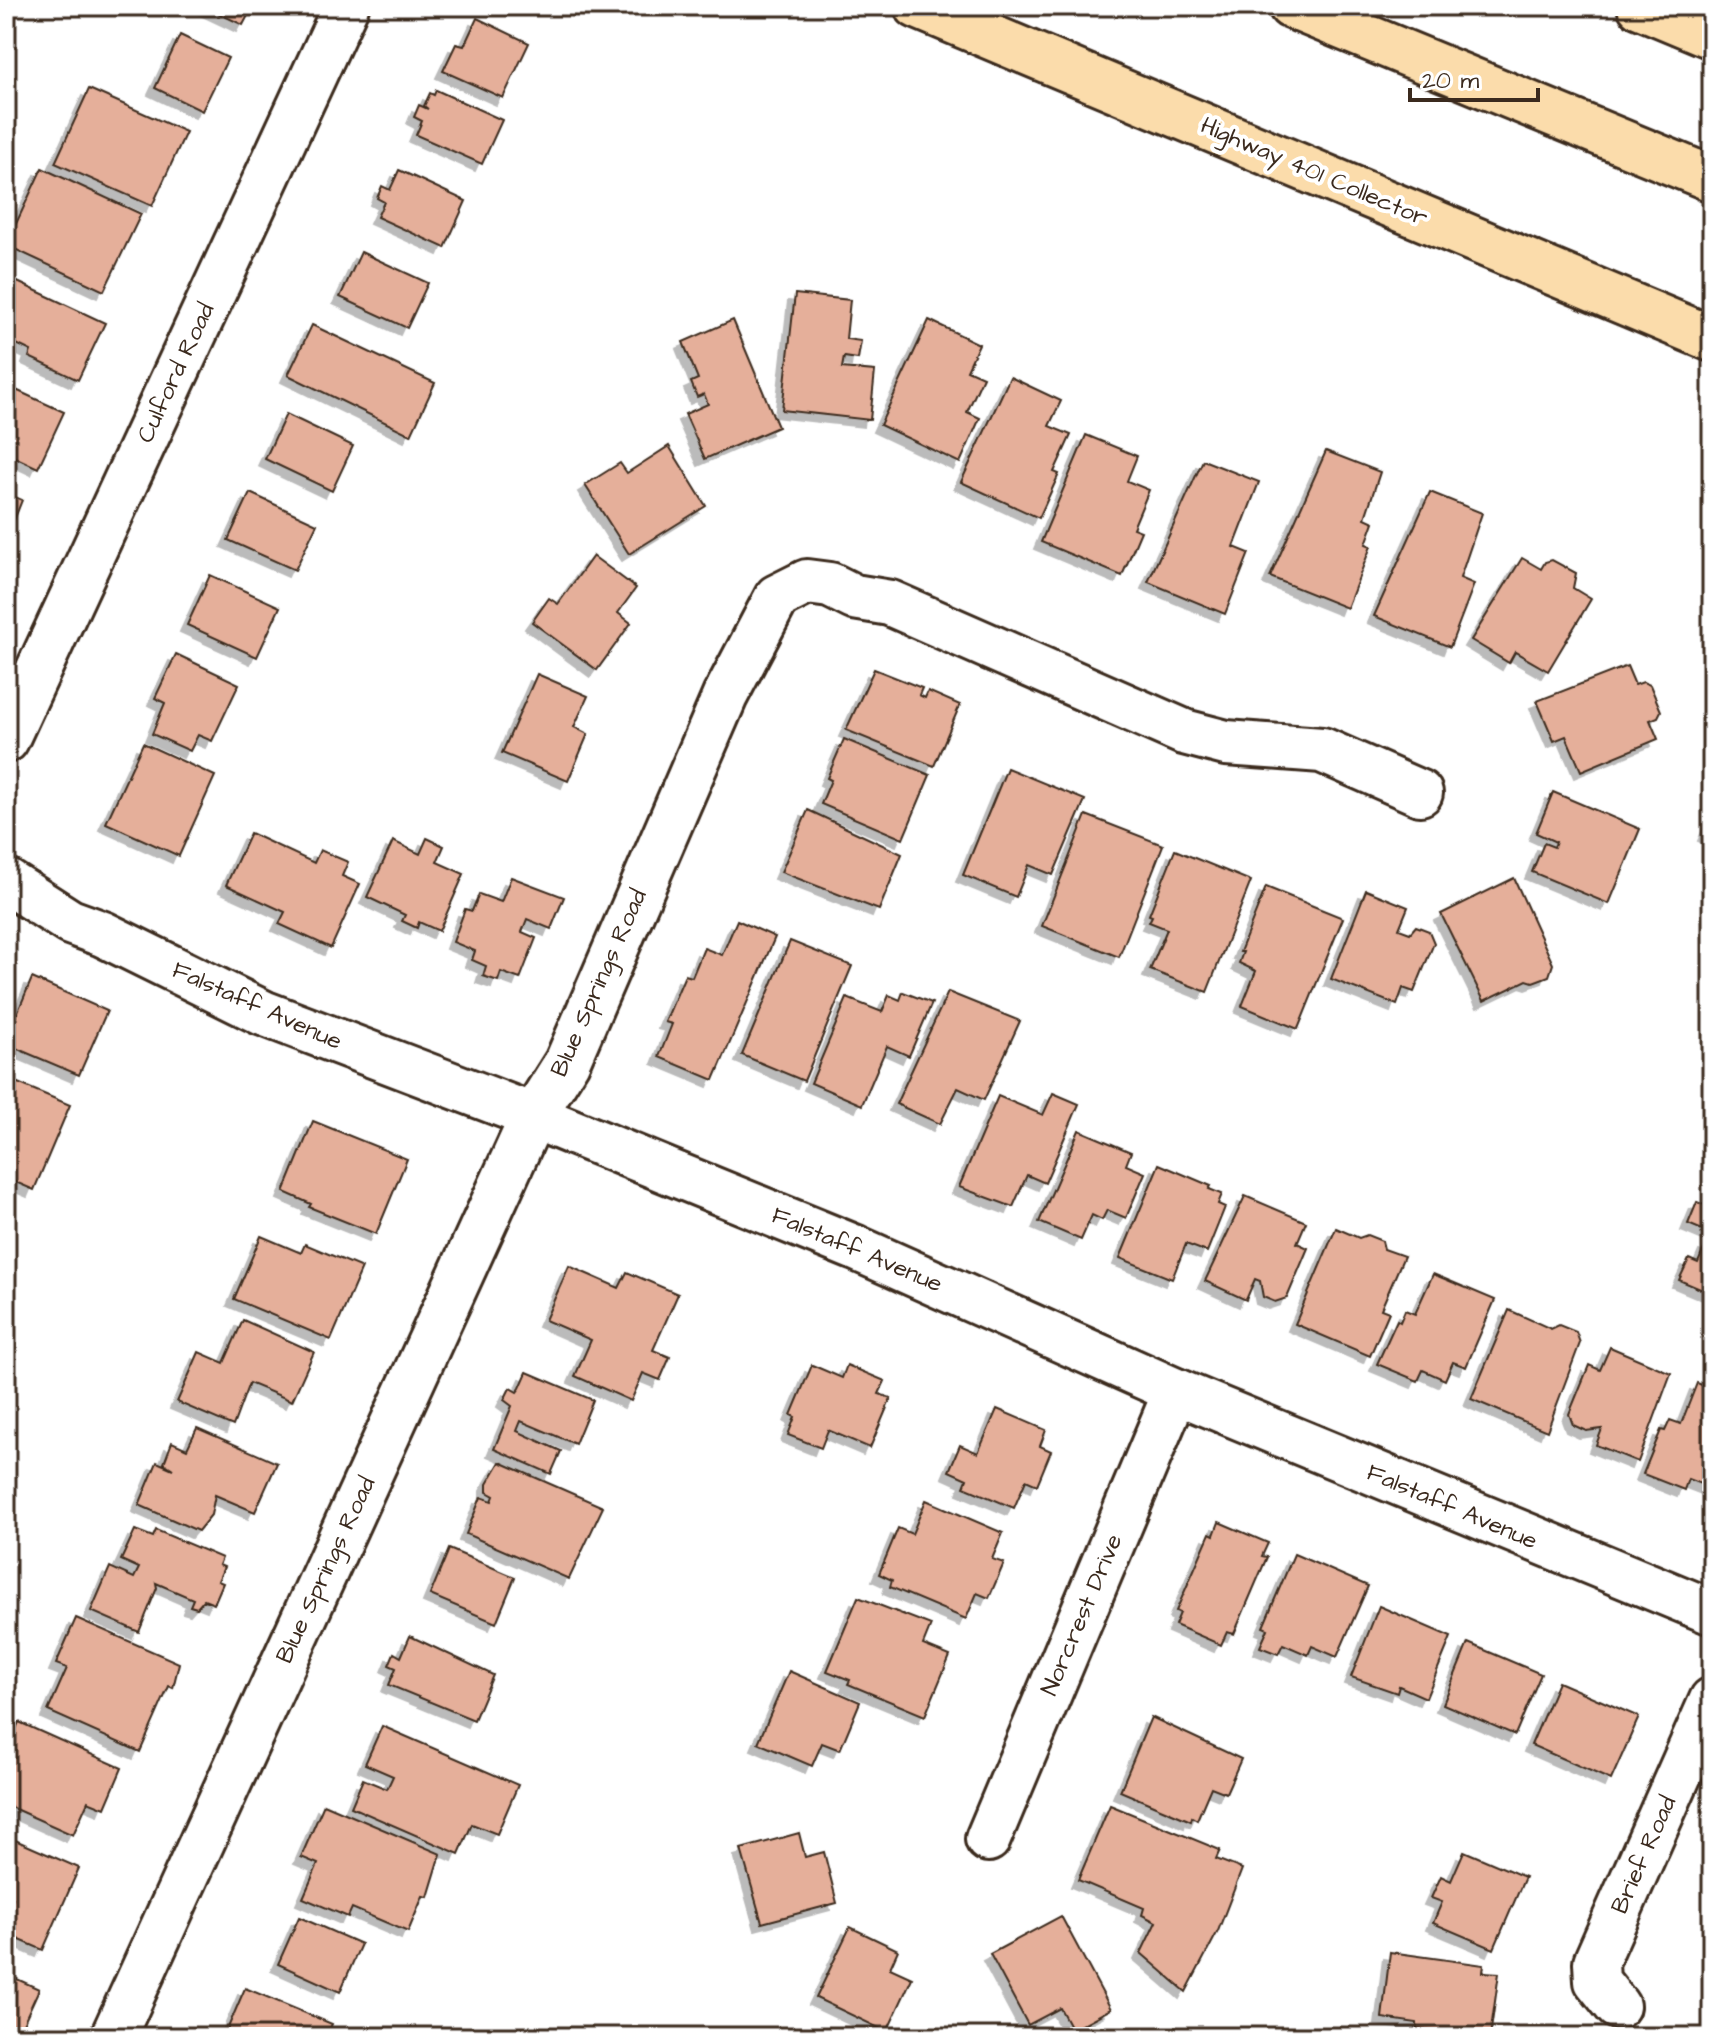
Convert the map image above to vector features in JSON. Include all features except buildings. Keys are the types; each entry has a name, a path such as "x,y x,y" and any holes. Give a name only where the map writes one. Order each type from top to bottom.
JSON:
{"highway":[{"name":"Highway 401 Collector","path":"917,6 1712,339"},
{"path":"1291,6 1712,179"},
{"path":"1640,6 1712,36"}],"street":[{"name":"Culford Road","path":"6,740 346,6"},
{"name":"Blue Springs Road","path":"113,2037 533,1116 567,1062 725,696 777,597 807,582 830,585 854,597 890,603 1184,732 1226,743 1322,750 1420,793"},
{"name":"Falstaff Avenue","path":"6,881 70,922 103,934 263,1013 533,1116 856,1248 1176,1391 1712,1612"},
{"name":"Norcrest Drive","path":"988,1839 1176,1391"},
{"name":"Brief Road","path":"1617,2006 1597,1981 1596,1962 1712,1700"}]}
